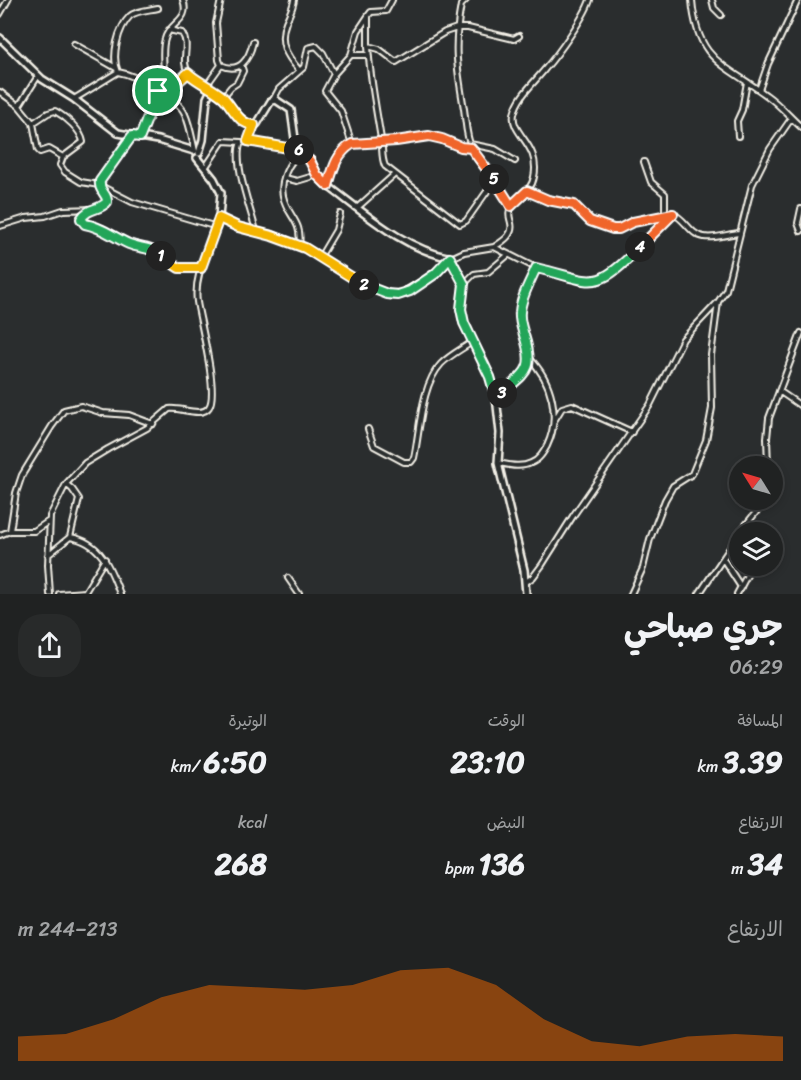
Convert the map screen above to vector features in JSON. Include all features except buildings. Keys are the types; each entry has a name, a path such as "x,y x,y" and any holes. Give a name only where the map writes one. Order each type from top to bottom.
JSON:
{"street":[{"path":"0,14 8,0"},
{"path":"140,137 163,77 164,45 169,30 183,16 186,9 183,0"},
{"path":"221,0 216,23 221,65"},
{"path":"294,0 283,28 282,45 299,70"},
{"path":"352,144 341,111 325,91 334,74 351,55 358,31 368,16 371,12 386,11 392,0"},
{"path":"466,0 461,4 457,28 456,71 471,146 511,206"},
{"path":"219,218 238,227 299,245 366,286 396,296 410,291 435,274 450,258 464,252 494,247 505,240 511,232 509,214 511,206 527,191 534,179 534,157 515,124 514,113 522,98 550,63 581,17 590,0"},
{"path":"692,0 698,29 704,44 718,63 777,103 801,127"},
{"path":"712,0 714,8 721,15"},
{"path":"759,90 768,64 798,0"},
{"path":"117,70 117,45 129,18 135,13 158,8"},
{"path":"368,16 368,55 382,142 383,164 460,224 466,221 495,180"},
{"path":"368,46 377,48 398,62 446,32 457,28 468,28 514,39 519,36"},
{"path":"169,30 182,33 186,39 185,62 188,73 223,97 240,119 254,125"},
{"path":"0,38 38,76 74,99 115,131 174,145 196,154"},
{"path":"221,65 233,69 241,65 250,52 253,42"},
{"path":"50,594 48,582 49,520 54,505 66,484 96,455 153,424 171,409 204,411 209,408 211,403 208,361 196,283 217,227 222,193 196,154 185,112 158,91 74,44"},
{"path":"248,141 254,125 259,121 279,89 306,63 306,50 315,45 323,53 334,74"},
{"path":"351,55 368,55"},
{"path":"206,86 221,65"},
{"path":"223,97 243,72 241,65"},
{"path":"74,99 117,70"},
{"path":"163,77 178,82 188,73"},
{"path":"19,106 38,76"},
{"path":"738,136 737,121 742,110 747,82"},
{"path":"196,154 203,143 207,98 213,91"},
{"path":"0,92 19,106 33,123 38,150 40,152 49,149 63,157"},
{"path":"273,100 280,101 291,110 294,140 300,152 313,164 317,175 328,186 411,244 450,258 464,284 462,314 472,342 490,377 496,398 500,433 498,463 526,582 526,594"},
{"path":"33,123 48,112 55,111 79,133 83,142 63,157 60,166 74,179 87,184 99,185 132,202 217,227"},
{"path":"526,582 542,566 573,516 632,432 658,391 683,339 718,302 729,282 739,233 755,177 770,149 792,118"},
{"path":"99,185 132,136"},
{"path":"328,186 336,160 352,144 429,136 461,147 495,148 515,161"},
{"path":"205,168 223,141 248,141 300,152"},
{"path":"241,142 237,159 256,232"},
{"path":"299,245 299,228 283,195 285,178 291,162 300,152"},
{"path":"644,162 653,184 665,194 665,214"},
{"path":"358,207 395,174"},
{"path":"285,178 297,181 317,175"},
{"path":"0,226 63,210 100,208 107,202 107,198 99,185"},
{"path":"527,191 548,200 574,205 590,221 613,229 619,229 633,222 673,214 702,237 739,233"},
{"path":"90,209 82,217 82,222 85,224 102,228 133,246 152,249 179,268 201,268"},
{"path":"801,209 798,223 801,231"},
{"path":"320,257 336,230 340,214"},
{"path":"494,247 536,268 580,281 601,280 629,258 673,214"},
{"path":"464,284 474,274 488,272 508,255"},
{"path":"496,398 528,368 529,358 520,312 536,268"},
{"path":"631,594 643,568 650,539 665,500 673,486 692,474 704,447 712,408 711,355 718,302"},
{"path":"768,456 768,424 778,391 801,333"},
{"path":"368,429 374,446 404,462 411,462 414,458 425,401 433,375 448,358 472,342"},
{"path":"529,358 547,382 554,422"},
{"path":"778,391 801,406"},
{"path":"498,463 518,466 537,460 549,441 554,422 562,408 572,405 632,432"},
{"path":"10,531 16,492 22,475 51,426 64,410 81,406 103,413 129,415 153,424"},
{"path":"48,555 70,537 79,499 66,484"},
{"path":"749,522 758,510"},
{"path":"0,535 10,531 34,531 49,520"},
{"path":"70,537 88,543 100,552 120,594"},
{"path":"699,594 729,550"},
{"path":"59,594 85,592 105,559"},
{"path":"723,559 741,587"},
{"path":"738,594 747,576"},
{"path":"288,578 299,594"}],"route":[{"path":"188,73 223,97 240,119 254,125 248,141 298,150 313,164 317,175 328,186 336,160 345,148 352,144 362,145 429,136 471,148 511,206 527,191 548,200 574,205 593,222 615,229 628,223 673,214 624,263 601,280 580,281 536,268 520,312 521,327 529,352 529,365 524,374 496,398 490,377 464,323 461,309 464,284 450,258 426,280 410,291 396,296 362,284 299,245 238,227 219,218 201,268 185,269 179,268 152,249 130,244 102,228 82,222 82,217 87,211 102,207 107,202 99,185 100,181 132,136 140,137 158,91 163,77 178,82 188,73"}]}
